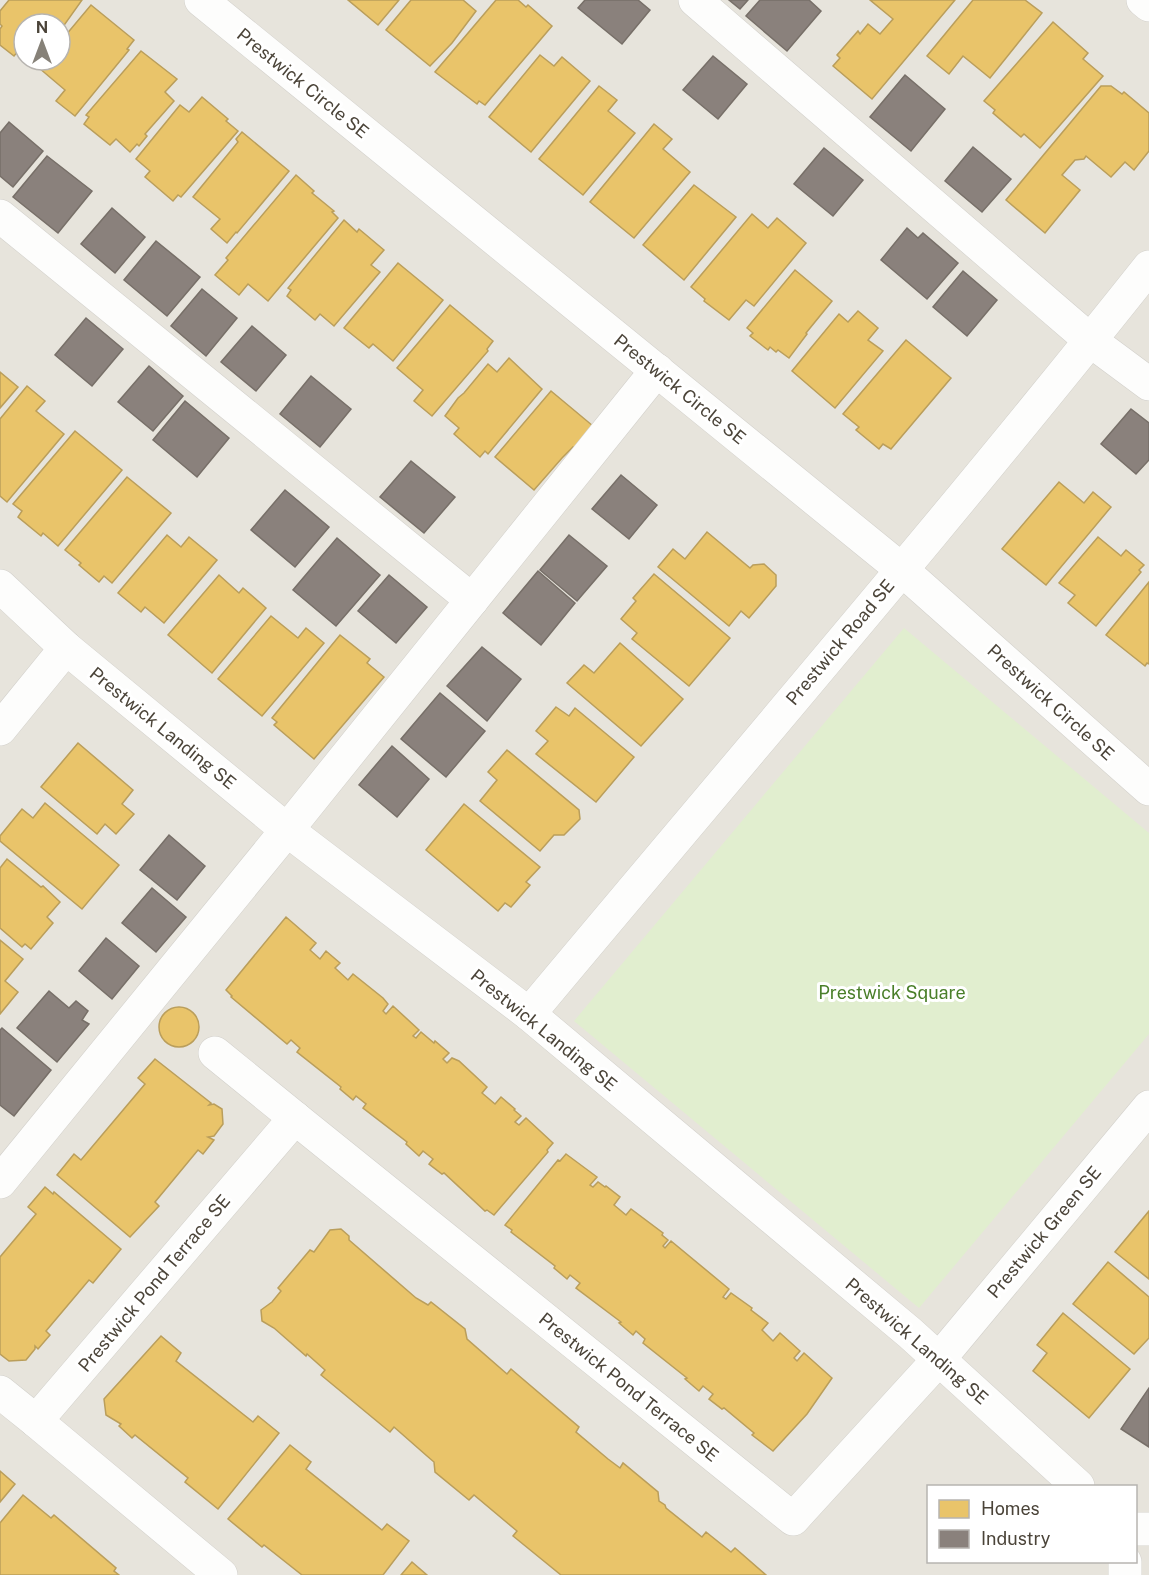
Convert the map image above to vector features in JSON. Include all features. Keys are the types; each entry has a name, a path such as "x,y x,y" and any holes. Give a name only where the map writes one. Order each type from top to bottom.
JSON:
{"street":[{"name":"Prestwick Circle SE","path":"201,0 901,569 1149,789"},
{"path":"695,0 1091,341 1149,384"},
{"path":"1143,0 1149,5"},
{"path":"0,216 472,600"},
{"name":"Prestwick Road SE","path":"529,1014 1091,341 1149,267"},
{"path":"0,1182 657,370"},
{"name":"Prestwick Landing SE","path":"0,586 66,648 287,830 529,1014 939,1358 1077,1485"},
{"path":"0,729 66,648"},
{"name":"Prestwick Pond Terrace SE","path":"215,1053 793,1520 939,1358"},
{"name":"Prestwick Green SE","path":"939,1358 1149,1107"},
{"name":"Prestwick Pond Terrace SE","path":"36,1421 295,1118"},
{"path":"0,1392 221,1575"}],"shaded area":[{"path":"0,0 1149,0 1149,1575 0,1575"}],"green space":[{"name":"Prestwick Square","path":"904,628 1149,833 1149,1034 919,1308 574,1021"}],"building: Homes":[{"path":"9,0 82,0 72,14 72,12 12,12 12,54 0,45 2,26 0,11"},
{"path":"348,0 399,0 378,25"},
{"path":"411,0 463,0 476,11 452,43 430,66 386,30"},
{"path":"496,0 518,0 526,7 528,5 552,26 485,105 479,101 477,104 435,72"},
{"path":"870,0 955,0 872,99 833,66 840,58 837,55 858,31 860,34 868,24 880,34 893,19"},
{"path":"973,0 1025,0 1042,13 990,78 963,56 949,74 927,56"},
{"path":"91,5 134,40 127,49 129,50 75,116 56,101 65,90 44,72 72,72 72,28"},
{"path":"1053,22 1088,53 1083,59 1103,76 1040,148 1024,134 1021,137 993,113 995,110 984,101"},
{"path":"141,51 177,79 165,92 174,101 145,134 147,136 139,146 137,144 130,152 116,139 110,145 84,124 89,117 86,115"},
{"path":"540,55 554,66 562,57 590,81 531,152 489,117"},
{"path":"599,86 617,100 608,111 635,133 583,195 539,159"},
{"path":"1101,86 1111,86 1122,94 1124,92 1149,113 1149,151 1134,170 1125,162 1111,177 1086,156 1084,159 1075,160 1062,175 1080,190 1045,233 1006,200"},
{"path":"202,97 228,119 226,121 238,131 181,197 178,195 173,201 145,177 150,171 136,159 180,105 189,112"},
{"path":"654,124 672,139 663,149 690,172 634,238 590,202"},
{"path":"242,132 289,171 227,243 211,229 220,219 193,197 238,142 236,139"},
{"path":"296,175 314,191 312,193 334,211 332,212 338,218 268,301 248,284 239,295 215,275 228,260 226,258"},
{"path":"694,185 736,217 684,280 643,245"},
{"path":"752,214 768,228 777,218 806,243 754,306 746,300 729,320 704,301 705,299 691,287"},
{"path":"344,220 384,250 371,265 380,272 334,326 320,314 315,320 287,296 291,290 288,288"},
{"path":"398,263 443,300 393,361 373,344 369,348 344,328"},
{"path":"795,270 832,301 789,358 778,350 776,352 770,347 768,350 750,336 753,333 747,328"},
{"path":"450,305 493,341 488,351 432,416 414,401 423,390 397,368"},
{"path":"858,311 878,328 868,340 883,351 835,408 792,371 839,314 848,322"},
{"path":"906,340 951,378 891,449 883,444 879,449 856,430 859,427 843,414"},
{"path":"509,358 542,389 488,454 485,451 480,457 454,434 459,428 445,416 488,364 497,372"},
{"path":"0,372 18,387 0,408"},
{"path":"27,386 45,401 36,411 64,434 7,502 0,496 0,419"},
{"path":"551,391 593,426 534,490 495,457"},
{"path":"75,431 122,470 58,546 43,533 41,536 18,517 22,511 13,504"},
{"path":"127,477 171,513 112,583 104,576 99,582 65,550"},
{"path":"1059,482 1084,503 1093,492 1111,507 1046,585 1002,549"},
{"path":"707,532 750,568 753,565 764,564 776,575 776,586 749,618 741,611 729,626 658,567 673,549 685,559"},
{"path":"167,535 181,547 189,537 217,560 164,623 145,607 141,612 118,593"},
{"path":"1098,537 1121,556 1126,550 1144,565 1139,570 1141,572 1096,626 1068,603 1075,595 1059,583"},
{"path":"654,574 730,638 689,686 632,639 637,633 621,619 636,601 633,598"},
{"path":"219,575 239,593 243,588 266,608 212,673 168,635"},
{"path":"1149,582 1149,664 1145,666 1106,635"},
{"path":"271,616 298,638 306,628 324,643 262,716 218,679"},
{"path":"340,635 370,659 367,663 384,677 314,759 274,725 277,722 272,718"},
{"path":"620,643 683,699 641,746 567,683 584,665 594,673"},
{"path":"556,707 569,716 575,708 634,757 596,802 536,754 548,741 536,731"},
{"path":"78,743 133,790 122,804 134,814 116,834 105,824 97,834 41,787"},
{"path":"507,750 579,810 580,819 564,835 554,835 540,851 480,801 497,780 488,772"},
{"path":"45,803 119,865 82,909 0,841 0,836 22,809 33,818"},
{"path":"464,804 540,867 526,882 530,885 511,907 505,903 498,911 426,850"},
{"path":"7,859 60,902 47,917 53,923 31,949 25,944 22,947 0,928 0,868"},
{"path":"286,917 316,943 310,950 320,959 326,951 340,963 335,968 348,980 353,974 383,998 388,1004 383,1011 386,1014 393,1006 419,1030 413,1036 416,1038 421,1032 434,1043 435,1041 449,1053 443,1059 447,1063 452,1058 459,1061 487,1087 482,1093 495,1104 501,1097 515,1109 521,1116 515,1122 519,1125 526,1118 553,1143 547,1150 548,1152 494,1215 485,1211 444,1173 442,1174 429,1164 433,1159 423,1151 419,1156 406,1144 407,1142 363,1108 366,1104 356,1096 353,1100 340,1089 341,1087 297,1052 300,1048 291,1040 287,1044 231,997 226,990"},
{"path":"0,940 23,959 5,981 18,992 0,1014"},
{"path":"179,1007 193,1013 199,1027 193,1041 179,1047 165,1041 159,1027 165,1013"},
{"path":"155,1059 211,1103 209,1105 214,1104 222,1109 223,1124 214,1136 208,1137 214,1140 203,1154 198,1150 155,1202 159,1206 130,1237 57,1175 74,1154 81,1160 145,1084 138,1078"},
{"path":"566,1154 597,1177 590,1185 593,1187 598,1182 620,1197 614,1205 626,1215 631,1209 663,1233 662,1235 668,1240 663,1246 665,1248 671,1241 729,1289 723,1297 726,1299 731,1293 752,1308 751,1310 768,1323 762,1330 773,1341 780,1333 800,1351 794,1358 797,1361 804,1353 832,1378 807,1414 773,1451 752,1435 754,1433 724,1408 722,1409 709,1399 713,1394 703,1386 699,1391 685,1379 687,1378 643,1343 645,1339 636,1331 633,1335 619,1323 621,1322 576,1288 580,1283 570,1275 567,1279 554,1268 555,1266 505,1225 558,1160 560,1161"},
{"path":"45,1187 53,1194 54,1192 121,1249 93,1283 89,1280 46,1331 50,1335 38,1349 35,1346 26,1360 9,1361 0,1354 0,1257 36,1214 28,1207"},
{"path":"1149,1211 1149,1279 1115,1252"},
{"path":"341,1229 349,1236 349,1240 416,1298 428,1305 431,1302 465,1329 467,1339 507,1374 511,1369 579,1427 576,1432 608,1459 620,1468 623,1463 658,1492 659,1501 666,1508 702,1537 706,1532 731,1552 735,1548 766,1575 561,1575 513,1536 517,1531 474,1495 469,1500 435,1472 434,1462 394,1427 390,1432 321,1375 325,1370 307,1354 306,1356 274,1328 262,1321 261,1310 281,1291 278,1288 310,1250 314,1252 330,1230"},
{"path":"1108,1262 1149,1297 1149,1338 1134,1354 1073,1304"},
{"path":"1063,1313 1130,1369 1089,1418 1033,1371 1047,1353 1037,1345"},
{"path":"161,1336 181,1353 176,1361 253,1422 258,1416 279,1433 218,1509 185,1482 188,1478 135,1435 132,1438 119,1426 121,1424 106,1415 104,1399"},
{"path":"290,1445 311,1462 306,1469 382,1530 387,1524 409,1541 383,1575 302,1575 264,1545 262,1547 228,1519"},
{"path":"0,1471 15,1484 0,1502"},
{"path":"23,1495 51,1518 54,1515 116,1568 114,1571 119,1575 0,1575 0,1523"},
{"path":"412,1562 427,1575 401,1575"}],"building: Industry":[{"path":"585,0 638,0 650,10 622,44 578,8"},
{"path":"729,0 748,0 740,9"},
{"path":"760,0 809,0 821,11 787,51 746,16"},
{"path":"713,56 747,84 718,119 683,90"},
{"path":"905,75 945,109 911,151 870,117"},
{"path":"9,122 43,151 13,187 0,176 0,133"},
{"path":"973,147 1011,179 982,212 945,181"},
{"path":"824,148 863,180 833,216 794,184"},
{"path":"47,156 92,191 58,233 13,197"},
{"path":"112,208 145,237 115,273 81,244"},
{"path":"907,228 918,238 923,233 958,263 927,299 881,260"},
{"path":"156,241 200,277 167,316 124,280"},
{"path":"963,271 997,300 967,336 933,307"},
{"path":"202,289 237,318 206,356 171,326"},
{"path":"86,318 123,349 92,386 55,355"},
{"path":"252,326 286,355 256,391 221,362"},
{"path":"149,366 183,396 153,431 118,402"},
{"path":"311,376 351,409 320,447 280,414"},
{"path":"185,401 229,438 197,477 153,440"},
{"path":"1131,409 1149,423 1149,460 1136,474 1101,444"},
{"path":"411,461 455,497 424,533 380,497"},
{"path":"621,475 657,505 629,539 592,509"},
{"path":"285,490 329,527 295,567 251,530"},
{"path":"569,535 607,566 577,601 540,570"},
{"path":"337,538 380,575 336,626 293,590"},
{"path":"538,571 575,603 541,645 503,613"},
{"path":"389,575 427,607 396,643 358,611"},
{"path":"482,647 521,679 487,721 447,686"},
{"path":"440,693 485,731 446,777 401,739"},
{"path":"392,746 429,779 397,817 359,785"},
{"path":"169,835 205,866 177,900 140,870"},
{"path":"152,888 186,917 156,952 122,923"},
{"path":"106,938 139,966 112,999 79,971"},
{"path":"49,991 69,1008 76,1001 88,1011 82,1020 89,1024 57,1062 17,1028"},
{"path":"2,1028 51,1070 14,1116 0,1105 0,1030"},
{"path":"1149,1388 1149,1447 1121,1429"}]}
